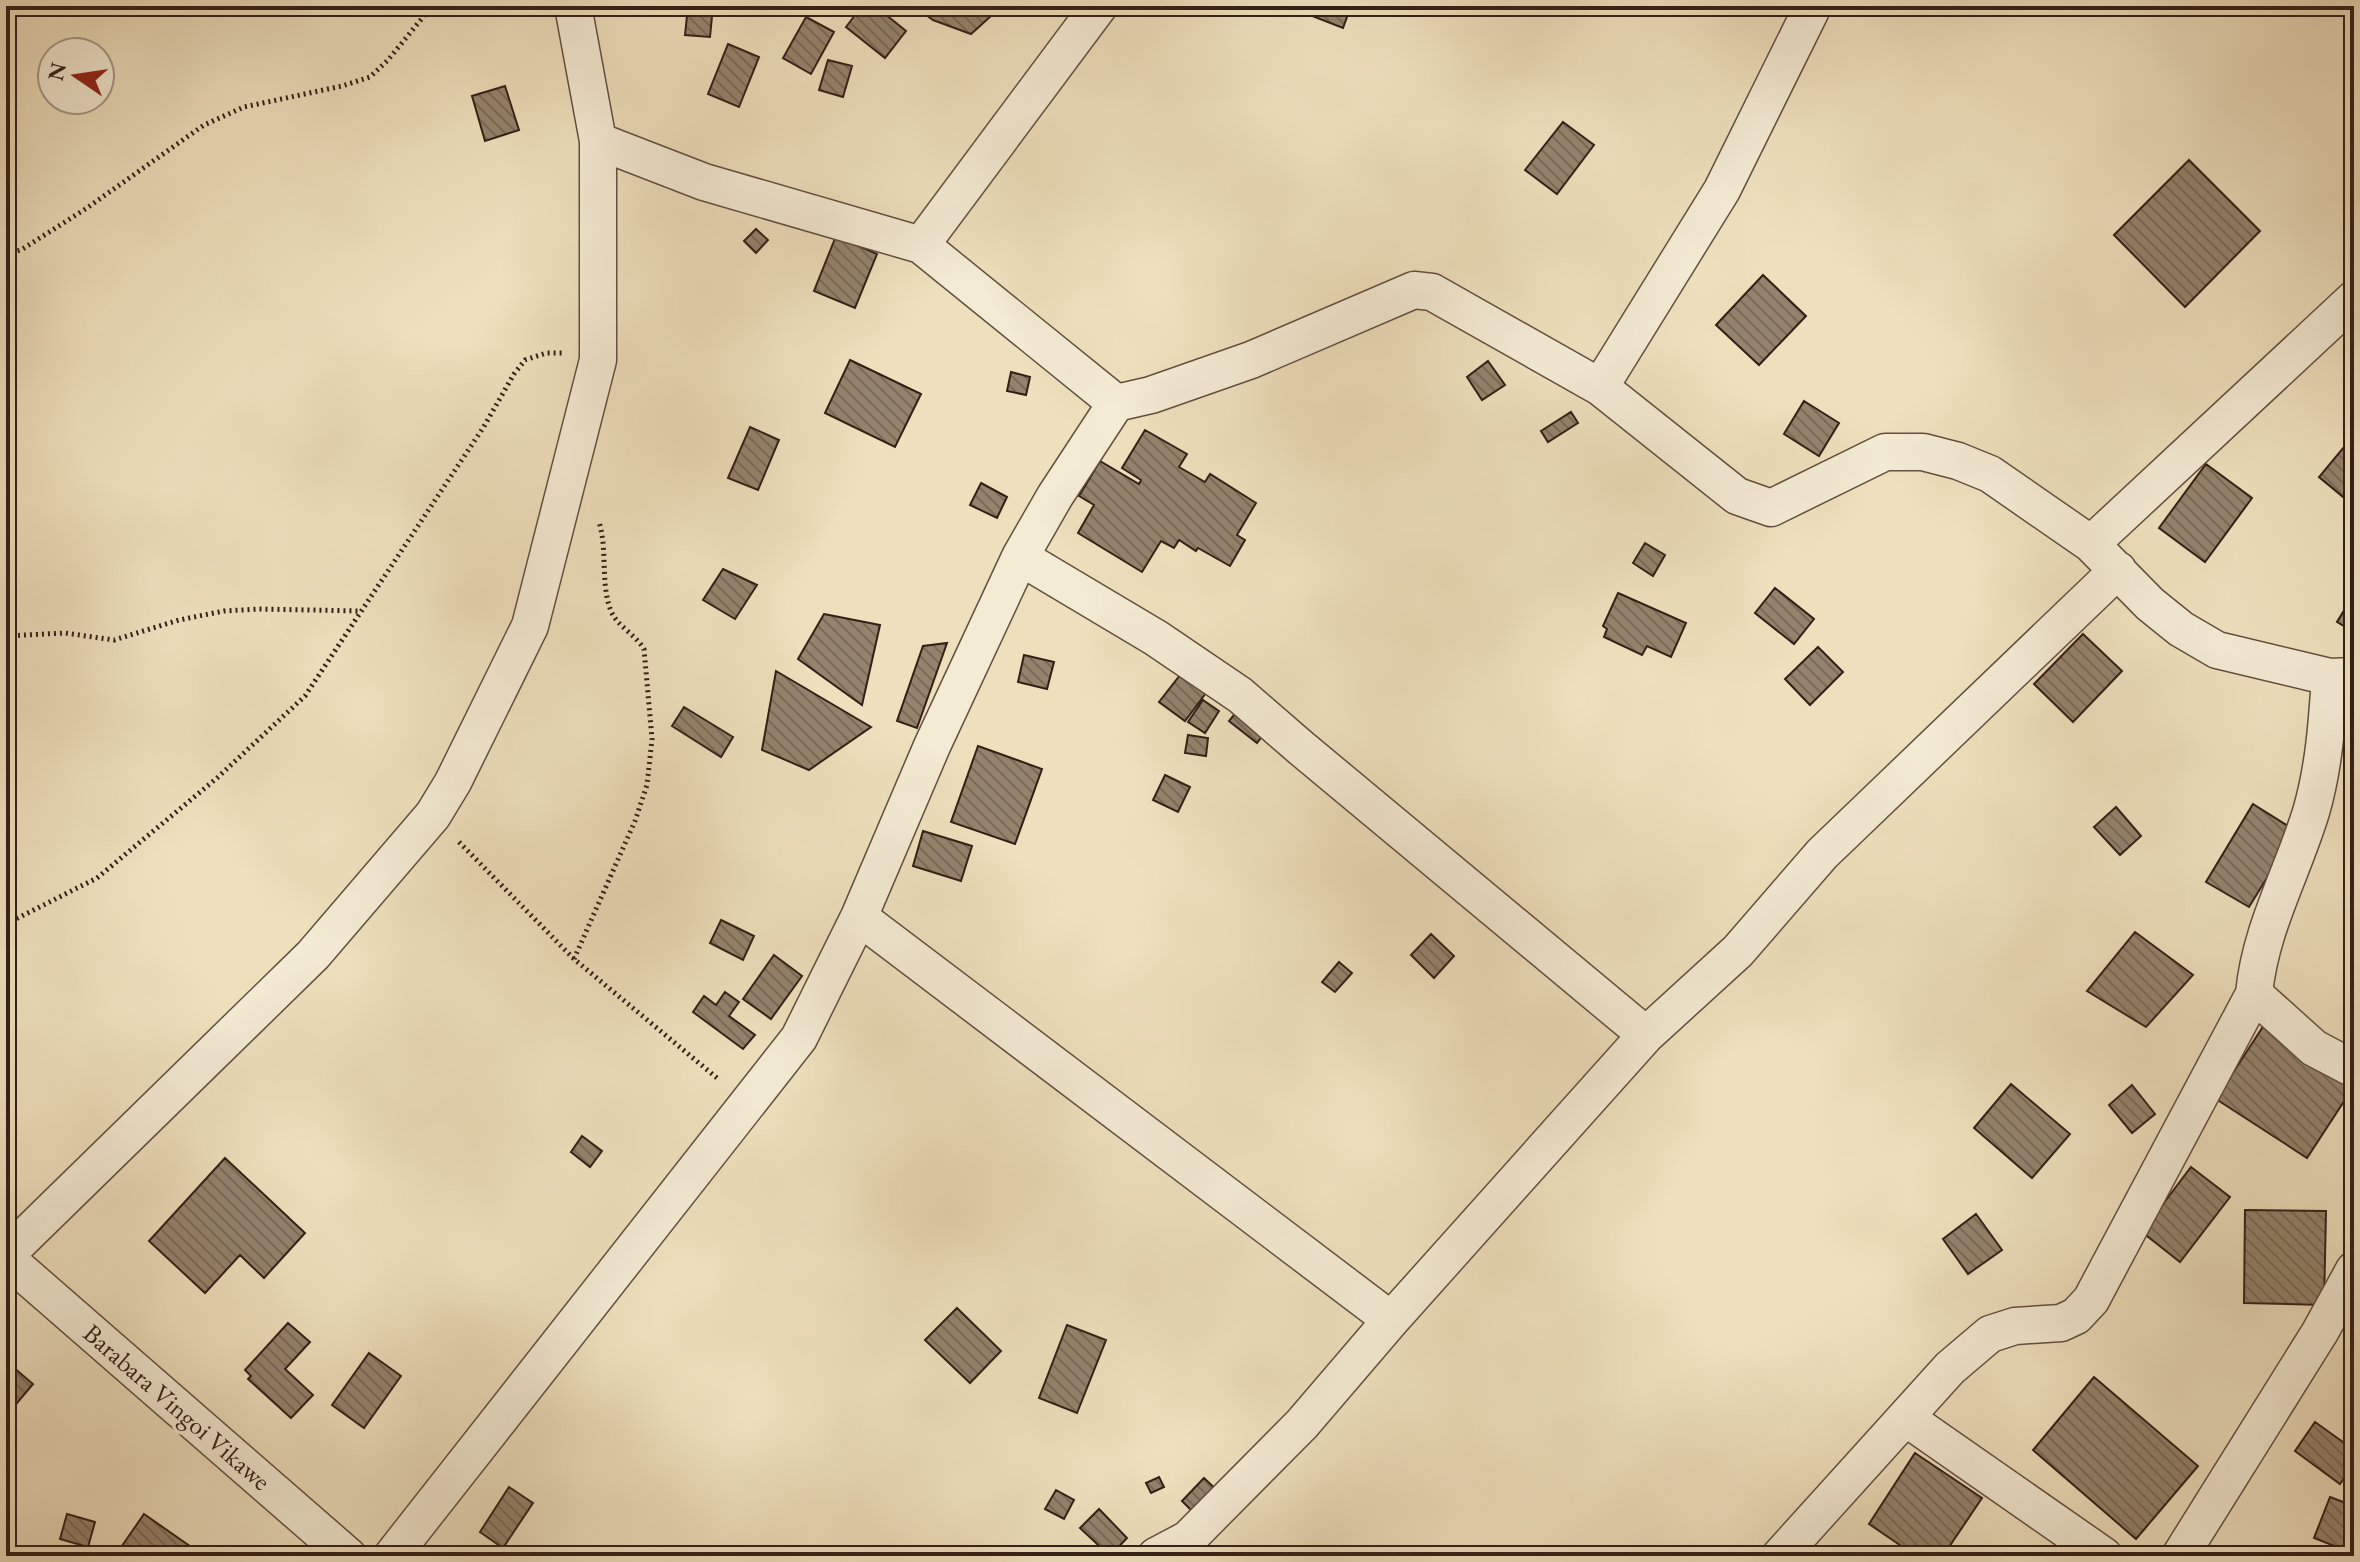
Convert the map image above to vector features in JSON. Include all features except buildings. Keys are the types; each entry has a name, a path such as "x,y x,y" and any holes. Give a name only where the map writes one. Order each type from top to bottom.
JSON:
{"street":[{"path":"6,1256 313,955 433,815 453,782 530,626 598,360 598,141 573,6"},
{"path":"921,245 1099,6"},
{"path":"1600,387 1722,190 1813,6"},
{"path":"598,141 704,182 921,245 1116,403"},
{"path":"392,1556 799,1038 859,917 932,746 1020,557 1055,496 1116,403 1151,395 1251,360 1414,290 1432,292 1600,387 1737,496 1771,508 1885,452 1923,452 1990,474 2091,544 2160,613 2217,650 2342,677 2311,809 2267,927 2254,994 2091,1300 2076,1316 2061,1323 2015,1326 1990,1334 1950,1368 1780,1556"},
{"path":"2091,544 2354,299"},
{"path":"1020,557 1156,638 1240,695 1646,1035"},
{"path":"1156,1556 1188,1539 1302,1424 1646,1035 1738,951 1822,854 2118,570"},
{"path":"859,917 1391,1320"},
{"path":"2254,994 2314,1048 2354,1069"},
{"name":"Barabara Vingoi Vikawe","path":"6,1256 348,1556"},
{"path":"2180,1556 2320,1332 2354,1270"},
{"path":"1906,1418 2104,1556"}],"path":[{"path":"6,254 21,250 87,208 204,125 244,107 370,77 432,6"},
{"path":"6,924 97,878 237,760 305,696 525,360 546,353 568,353 598,360"},
{"path":"570,472 600,525 611,612 617,621 637,636 644,649 652,739 647,785 635,821 574,959"},
{"path":"6,636 65,633 114,640 179,620 224,611 361,611"},
{"path":"433,815 574,959 749,1105"}]}
